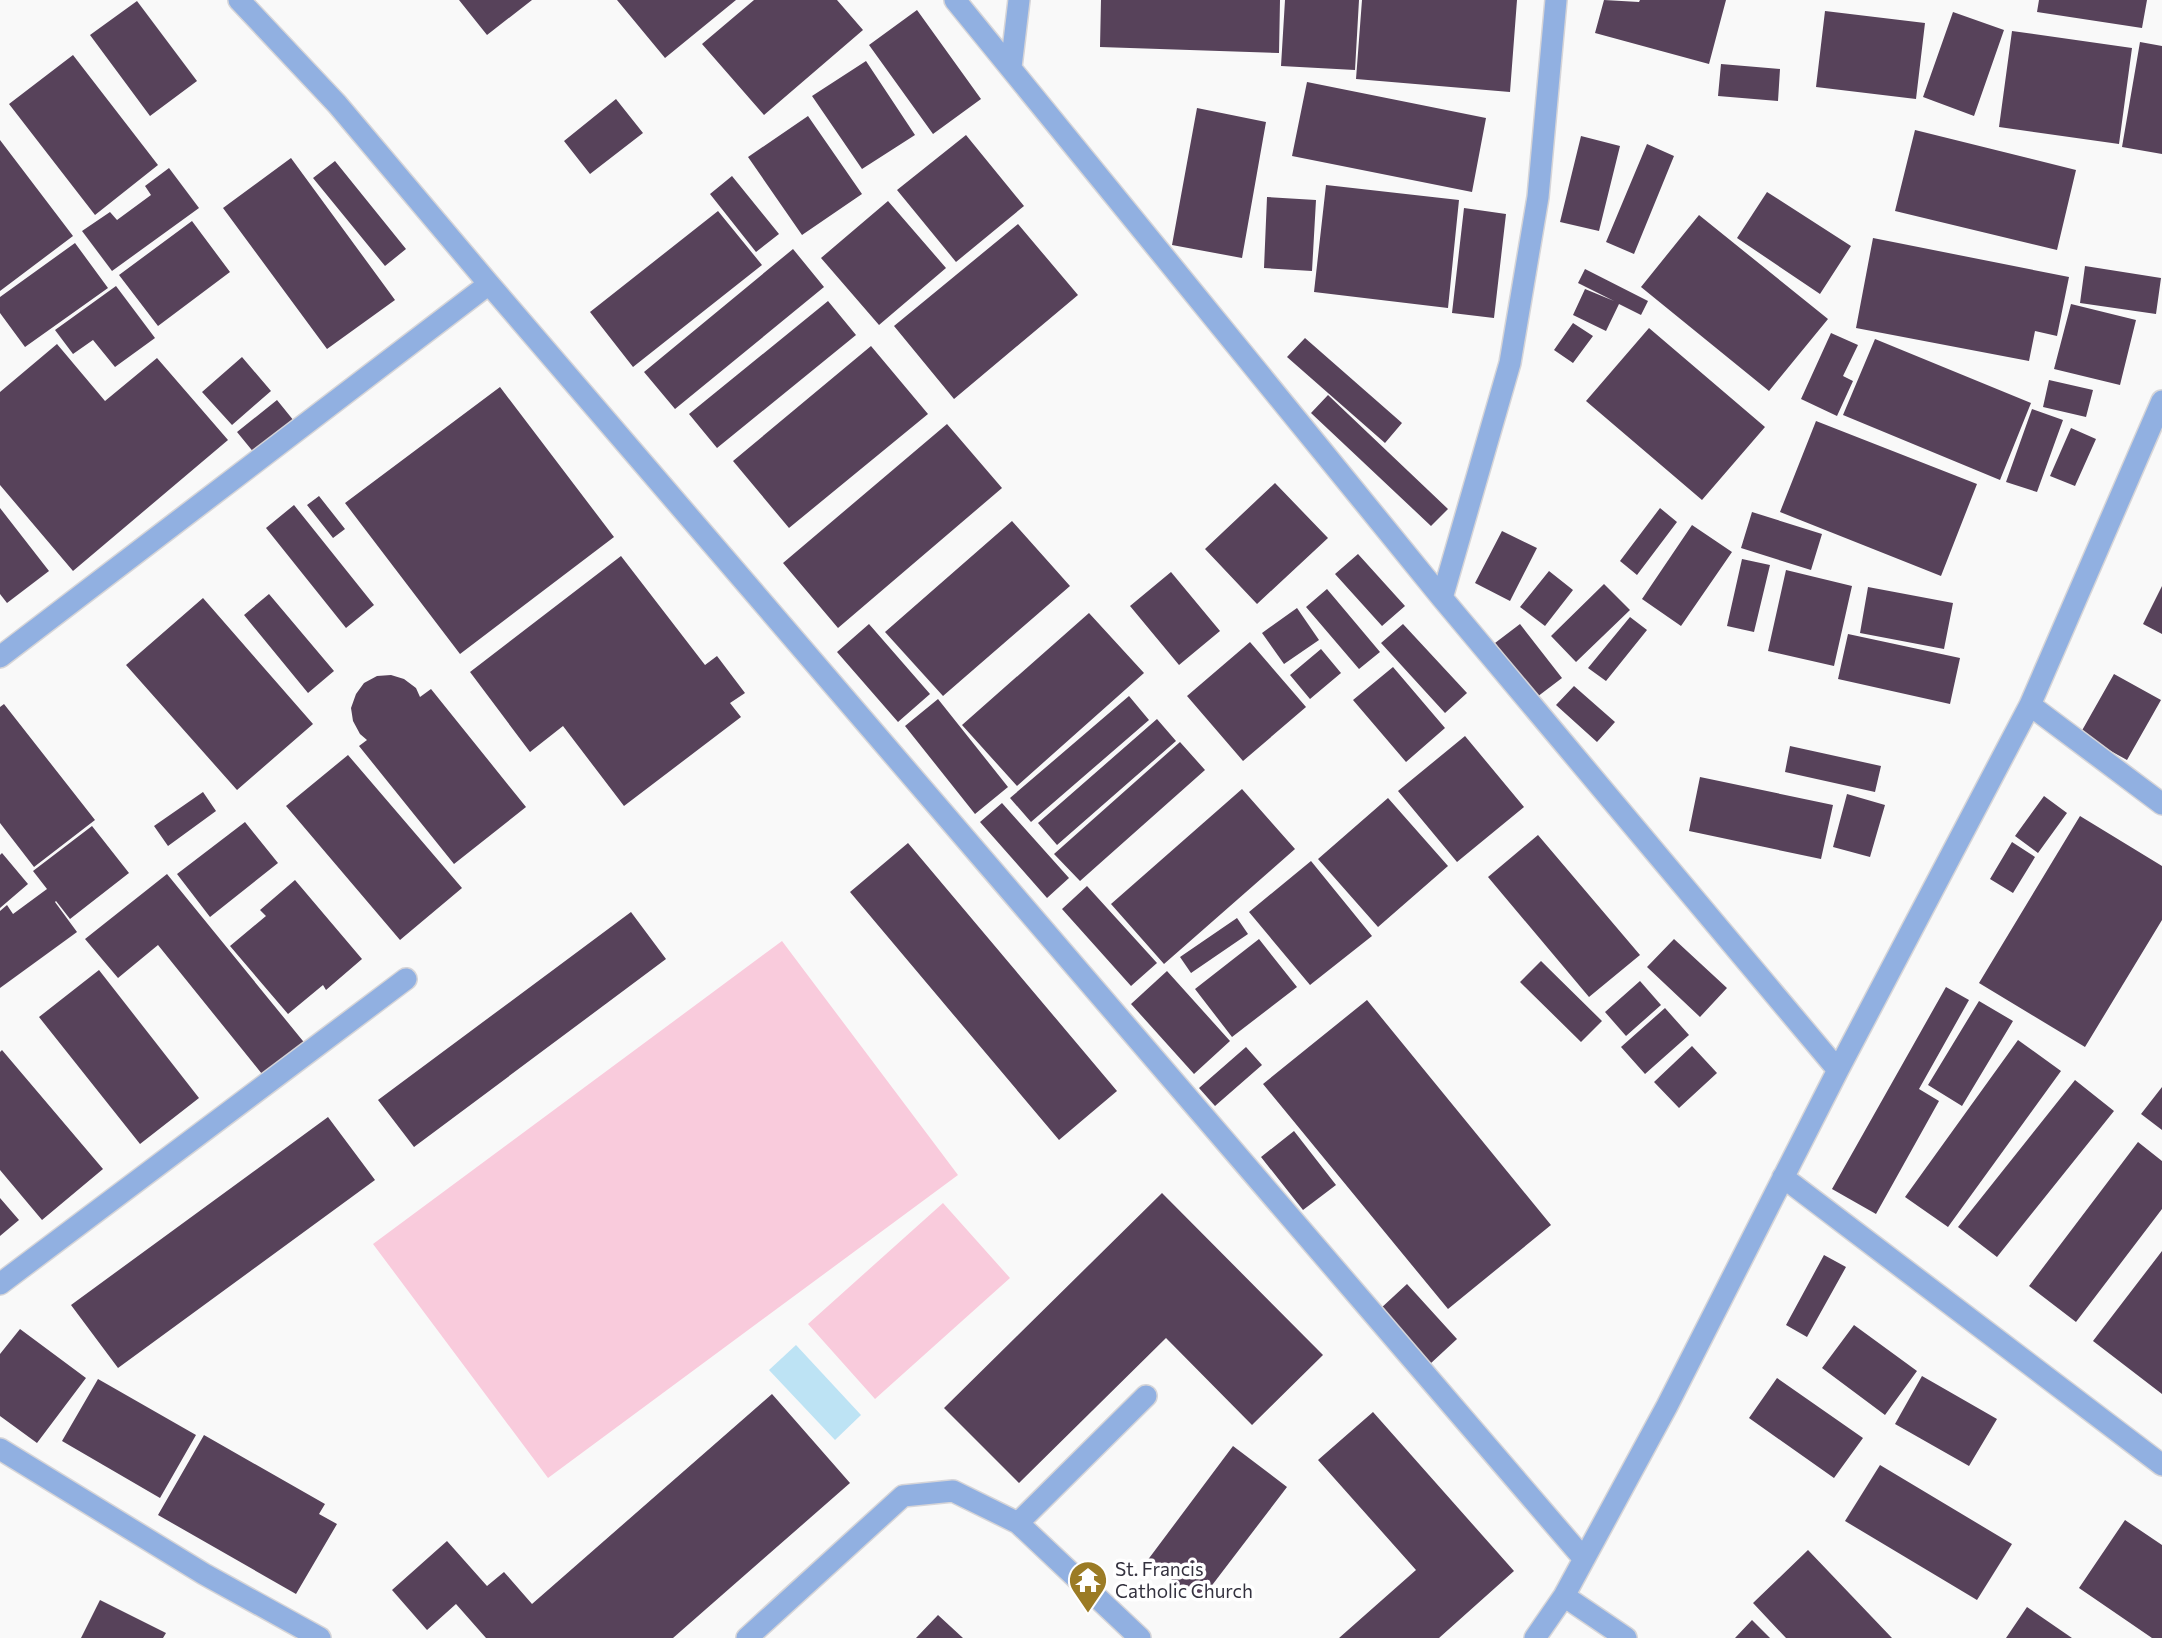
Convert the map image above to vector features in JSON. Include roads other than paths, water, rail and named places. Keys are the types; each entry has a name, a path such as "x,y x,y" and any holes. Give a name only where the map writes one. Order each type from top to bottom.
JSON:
{"street":[{"path":"239,0 337,104 1584,1559"},
{"path":"955,0 1442,598 1838,1070"},
{"path":"1010,67 1019,0"},
{"path":"1442,598 1510,363 1538,197 1556,0"},
{"path":"0,657 489,284"},
{"path":"1535,1638 1564,1596 1667,1406 1838,1070 2030,705 2162,401"},
{"path":"2030,705 2162,804"},
{"path":"0,1284 406,979"},
{"path":"1783,1177 2162,1465"},
{"path":"1018,1523 1146,1396"},
{"path":"0,1450 204,1574 320,1638"},
{"path":"747,1638 903,1496 953,1491 1018,1523 1140,1638"},
{"path":"1564,1596 1626,1638"}],"water":[{"path":"796,1345 861,1415 835,1440 769,1370"}],"place":[{"name":"St. Francis Catholic Church","path":"1088,1614"}]}
